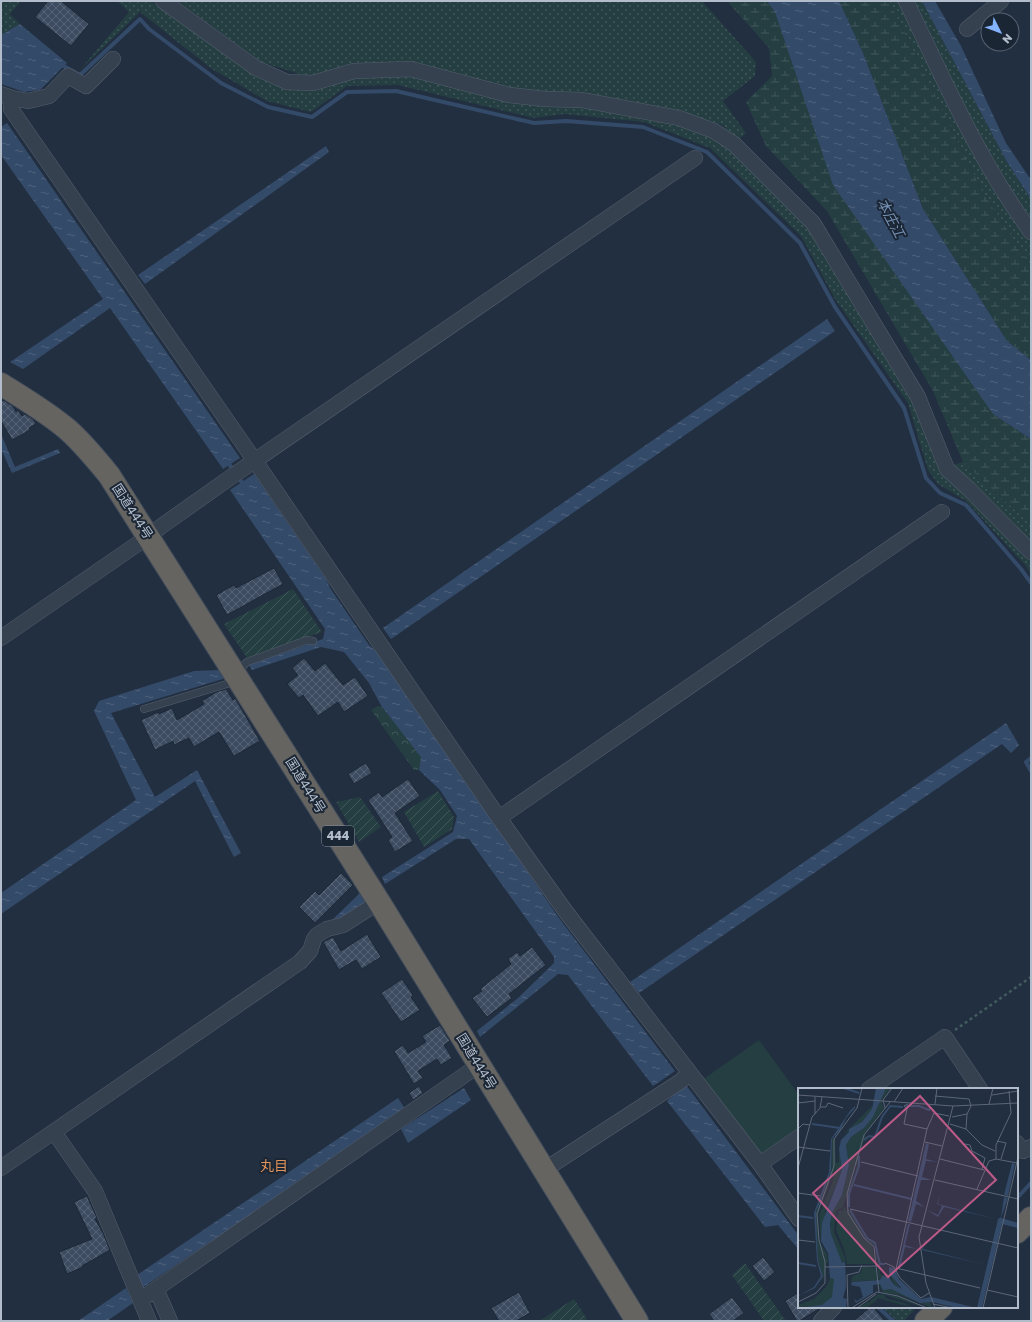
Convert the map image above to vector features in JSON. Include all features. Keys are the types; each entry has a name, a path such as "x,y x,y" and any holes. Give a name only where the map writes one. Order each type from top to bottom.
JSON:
{"highway":[{"name":"国道444号","path":"1,384 61,425 87,449 109,475 149,536 379,902 637,1321"},
{"path":"1018,1231 1031,1218"},
{"path":"926,1321 940,1308"}],"street":[{"path":"163,1 256,68 287,82 313,83 354,71 411,69 509,95 545,99 582,100 679,118 714,131 734,144 813,223 918,397 947,469 969,489 1031,552"},
{"path":"906,1 964,121 1016,212 1031,232"},
{"path":"968,29 1001,1"},
{"path":"113,59 86,86 68,76 49,96 6,104 255,461 499,818 566,912 760,1164 798,1218"},
{"path":"1,638 236,474 695,158"},
{"path":"499,818 942,512"},
{"path":"1,1168 300,962 310,951 317,934 327,928 343,925 379,902"},
{"path":"870,1088 945,1037 979,1088"},
{"path":"140,1300 479,1065"},
{"path":"544,1170 681,1081 689,1073"},
{"path":"54,1132 95,1191 148,1321"},
{"path":"760,1164 798,1138"},
{"path":"1018,1144 1023,1151 1031,1147"},
{"path":"156,1289 170,1321"},
{"path":"822,1321 833,1308"}],"lane":[{"path":"144,709 230,683 247,662 307,640 313,641"}],"path":[{"path":"945,1037 1031,977"}],"green space":[{"path":"1,1 21,1 10,14 20,24 1,35"},
{"path":"117,1 151,1 246,69 284,87 355,74 409,73 679,122 717,138 812,230 916,402 949,466 963,462 1031,525 1031,574 1025,565 966,501 938,484 928,470 908,403 835,299 801,236 710,148 644,122 564,114 534,118 398,85 347,86 311,112 267,101 212,69 140,12 79,71 129,12"},
{"path":"177,1 702,1 756,62 755,76 723,101 746,133 738,140 722,125 684,113 514,90 416,64 353,63 309,77 261,62"},
{"path":"727,1 790,1 993,414 1031,439 1031,525 963,462 933,391 827,211 766,146 746,102 772,76 769,48"},
{"path":"839,1 889,1 982,191 1031,266 1031,360 1007,341 923,209 863,53"},
{"path":"889,1 922,1 1007,162 1031,199 1031,266 982,191"},
{"path":"293,589 322,632 247,658 224,624"},
{"path":"378,706 382,707 422,757 419,770 414,770 371,710"},
{"path":"438,791 454,817 452,829 424,847 404,812"},
{"path":"360,797 381,827 359,842 336,802"},
{"path":"759,1040 798,1094 798,1131 760,1156 702,1080"},
{"path":"745,1263 786,1321 764,1321 732,1275"},
{"path":"574,1299 587,1319 584,1321 539,1321"},
{"path":"883,1308 916,1308 904,1321 897,1321"}],"water":[{"name":"本庄江","path":"767,1 839,1 863,53 923,209 1007,341 1031,360 1031,439 993,414 833,185 775,12"},
{"path":"922,1 935,1 961,46 1006,143 1031,180 1031,199 1007,162"},
{"path":"20,24 67,63 40,90 24,92 1,84 1,35"},
{"path":"7,123 240,458 223,469 110,308 23,369 10,362 103,299 1,155 1,127"},
{"path":"326,146 329,152 145,284 138,275"},
{"path":"827,319 835,331 391,639 383,628"},
{"path":"1,434 15,467 58,449 60,453 12,473 1,449"},
{"path":"254,474 369,645 379,654 559,918 675,1071 653,1086 568,975 558,974 480,1037 477,1031 518,998 554,963 554,957 469,839 456,839 385,884 382,877 453,832 457,816 440,790 419,770 421,757 382,707 369,683 344,652 321,647 252,670 249,665 323,639 325,629 230,490"},
{"path":"220,670 226,678 111,713 155,797 197,770 241,853 234,857 195,781 1,914 1,893 136,800 94,711 99,701 194,671"},
{"path":"1006,723 1019,745 1011,753 1002,744 639,993 630,982"},
{"path":"360,893 366,901 338,922 329,923"},
{"path":"686,1085 798,1235 798,1249 778,1225 765,1227 667,1101"},
{"path":"464,1088 471,1100 408,1143 401,1129"},
{"path":"398,1098 405,1109 142,1288 137,1275"},
{"path":"126,1288 133,1303 107,1321 78,1321"}],"building":[{"path":"48,1 61,1 89,24 71,46 35,17"},
{"path":"3,400 13,406 16,412 18,410 22,416 25,414 33,419 36,424 29,428 30,430 12,440 1,421 1,402"},
{"path":"274,568 283,584 227,615 216,595 234,585 236,588"},
{"path":"304,658 315,671 325,663 343,685 355,677 368,696 344,712 338,702 318,716 303,695 299,698 287,684 298,675 292,668"},
{"path":"226,689 233,700 235,698 260,741 234,756 219,732 194,747 189,738 174,745 173,741 155,750 141,720 158,712 159,714 172,708 177,720 204,704 202,701 216,692"},
{"path":"366,763 372,773 354,784 348,774"},
{"path":"408,779 420,796 395,813 413,841 395,852 388,840 392,837 368,800 379,792 382,797"},
{"path":"341,873 353,885 315,923 299,907 315,891 319,895"},
{"path":"367,934 381,957 362,969 356,960 339,970 323,942 333,937 341,951"},
{"path":"532,947 546,965 509,994 512,998 487,1017 472,998 482,991 480,989 511,964 508,959 517,952 520,956"},
{"path":"402,979 413,995 411,997 420,1010 401,1022 381,993"},
{"path":"440,1025 450,1041 444,1045 452,1058 441,1065 437,1059 418,1071 423,1078 414,1084 394,1051 403,1045 408,1053 426,1042 422,1036"},
{"path":"419,1086 423,1093 413,1100 409,1093"},
{"path":"87,1196 97,1218 95,1219 110,1250 82,1266 83,1267 67,1274 59,1252 92,1239 74,1202"},
{"path":"763,1257 775,1272 764,1281 752,1266"},
{"path":"519,1292 530,1313 516,1321 499,1321 491,1308"},
{"path":"798,1293 798,1308 820,1308 797,1321 785,1301"},
{"path":"732,1297 744,1313 733,1321 714,1321 709,1314"},
{"path":"869,1308 874,1308 885,1321 854,1321"}],"waterway":[{"path":"60,64 80,75 140,19 149,29 221,83 268,107 312,117 347,92 396,91 534,123 566,121 643,127 707,152 800,243 835,307 904,408 926,478 940,493 966,505 1021,569 1031,583"},
{"path":"227,461 245,487"},
{"path":"1031,758 1026,762 1031,771"},
{"path":"1018,1197 1031,1183"},
{"path":"879,1308 893,1321"}],"district":[{"name":"丸目","path":"274,1166"}]}
